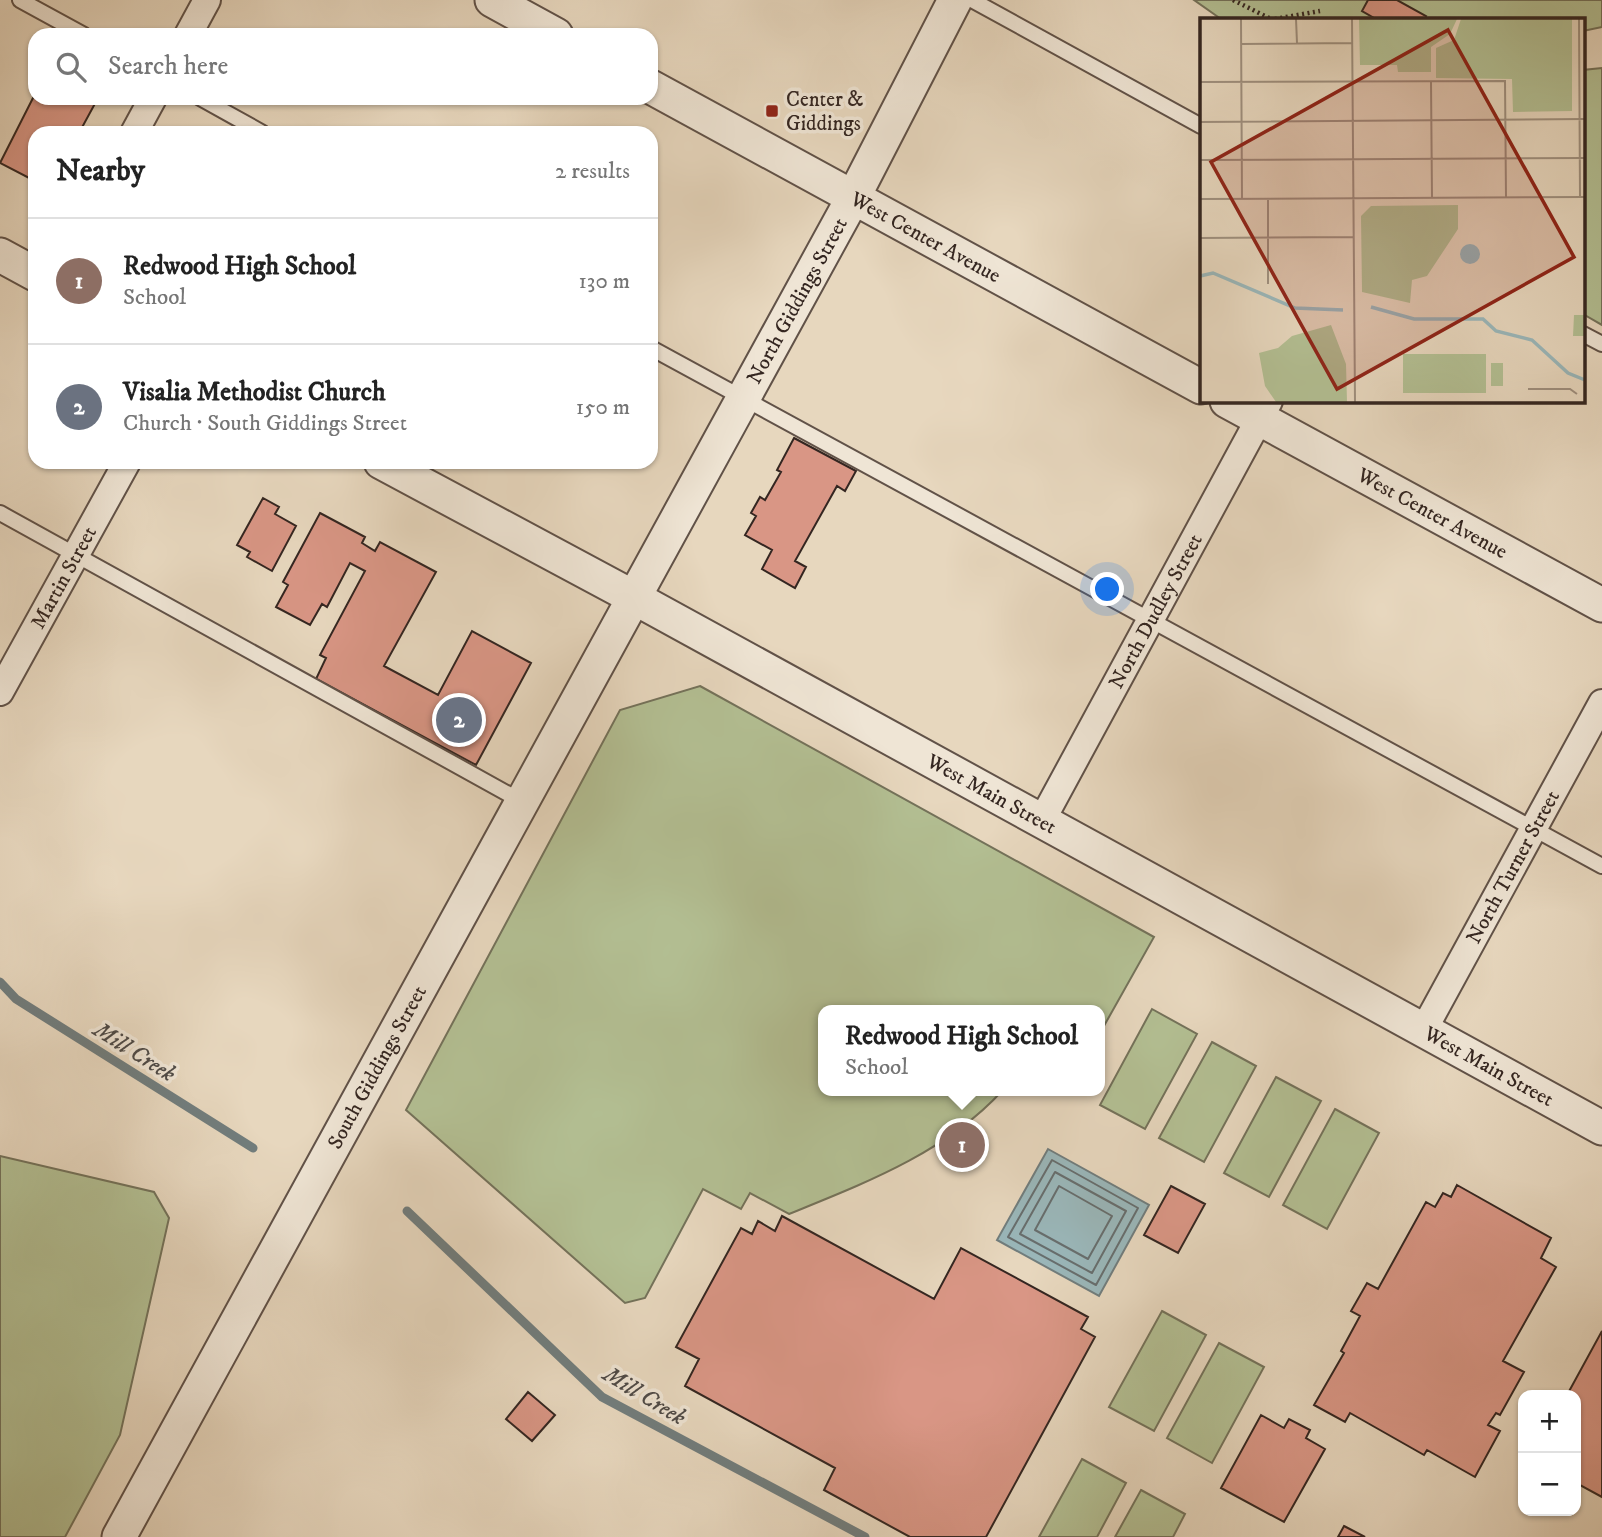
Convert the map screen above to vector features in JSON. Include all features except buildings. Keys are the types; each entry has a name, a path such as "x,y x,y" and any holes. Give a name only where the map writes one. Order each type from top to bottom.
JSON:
{"street":[{"path":"192,28 207,0"},
{"path":"492,0 543,28"},
{"name":"North Giddings Street","path":"633,597 853,198 955,0"},
{"name":"West Center Avenue","path":"658,91 1200,386"},
{"path":"138,126 149,105"},
{"path":"0,255 28,270"},
{"name":"West Center Avenue","path":"1231,402 1264,410 1602,605"},
{"name":"North Dudley Street","path":"1041,822 1264,410"},
{"name":"Martin Street","path":"0,692 123,469"},
{"name":"West Main Street","path":"394,469 1602,1128"},
{"name":"South Giddings Street","path":"119,1537 633,597"},
{"name":"North Turner Street","path":"1423,1031 1602,703"}],"lane":[{"path":"20,0 71,28"},
{"path":"972,0 1200,126"},
{"path":"213,105 250,126"},
{"path":"1584,335 1602,344"},
{"path":"658,352 1602,866"},
{"path":"0,513 521,801"}],"path":[{"path":"1233,0 1271,18"},
{"path":"1279,18 1320,11"}],"green space":[{"path":"1194,0 1602,0 1602,27 1584,31 1584,18 1220,18"},
{"path":"1602,68 1602,325 1584,315 1584,70"},
{"path":"700,686 1154,937 1105,1024 1105,1005 818,1005 818,1096 997,1096 980,1113 930,1149 875,1178 789,1214 750,1193 741,1209 703,1189 645,1298 625,1303 406,1110 620,710"},
{"path":"1152,1009 1197,1034 1145,1129 1100,1105"},
{"path":"1212,1042 1256,1066 1204,1162 1159,1138"},
{"path":"1276,1077 1321,1101 1269,1197 1224,1173"},
{"path":"1335,1109 1379,1133 1327,1229 1283,1205"},
{"path":"0,1156 154,1192 169,1218 120,1435 65,1537 0,1537"},
{"path":"1162,1311 1206,1335 1154,1431 1109,1407"},
{"path":"1219,1343 1264,1367 1212,1463 1167,1438"},
{"path":"1082,1459 1126,1483 1097,1537 1039,1537"},
{"path":"1141,1490 1185,1514 1173,1537 1115,1537"}],"water":[{"path":"1048,1149 1149,1205 1099,1296 997,1240"}],"waterway":[{"name":"Mill Creek","path":"0,982 16,999 253,1148"},
{"name":"Mill Creek","path":"407,1211 602,1397 865,1537"}],"place":[{"name":"Center & Giddings","path":"772,111"},
{"name":"Visalia Methodist Church","path":"459,720"},
{"name":"Redwood High School","path":"962,1145"}]}
